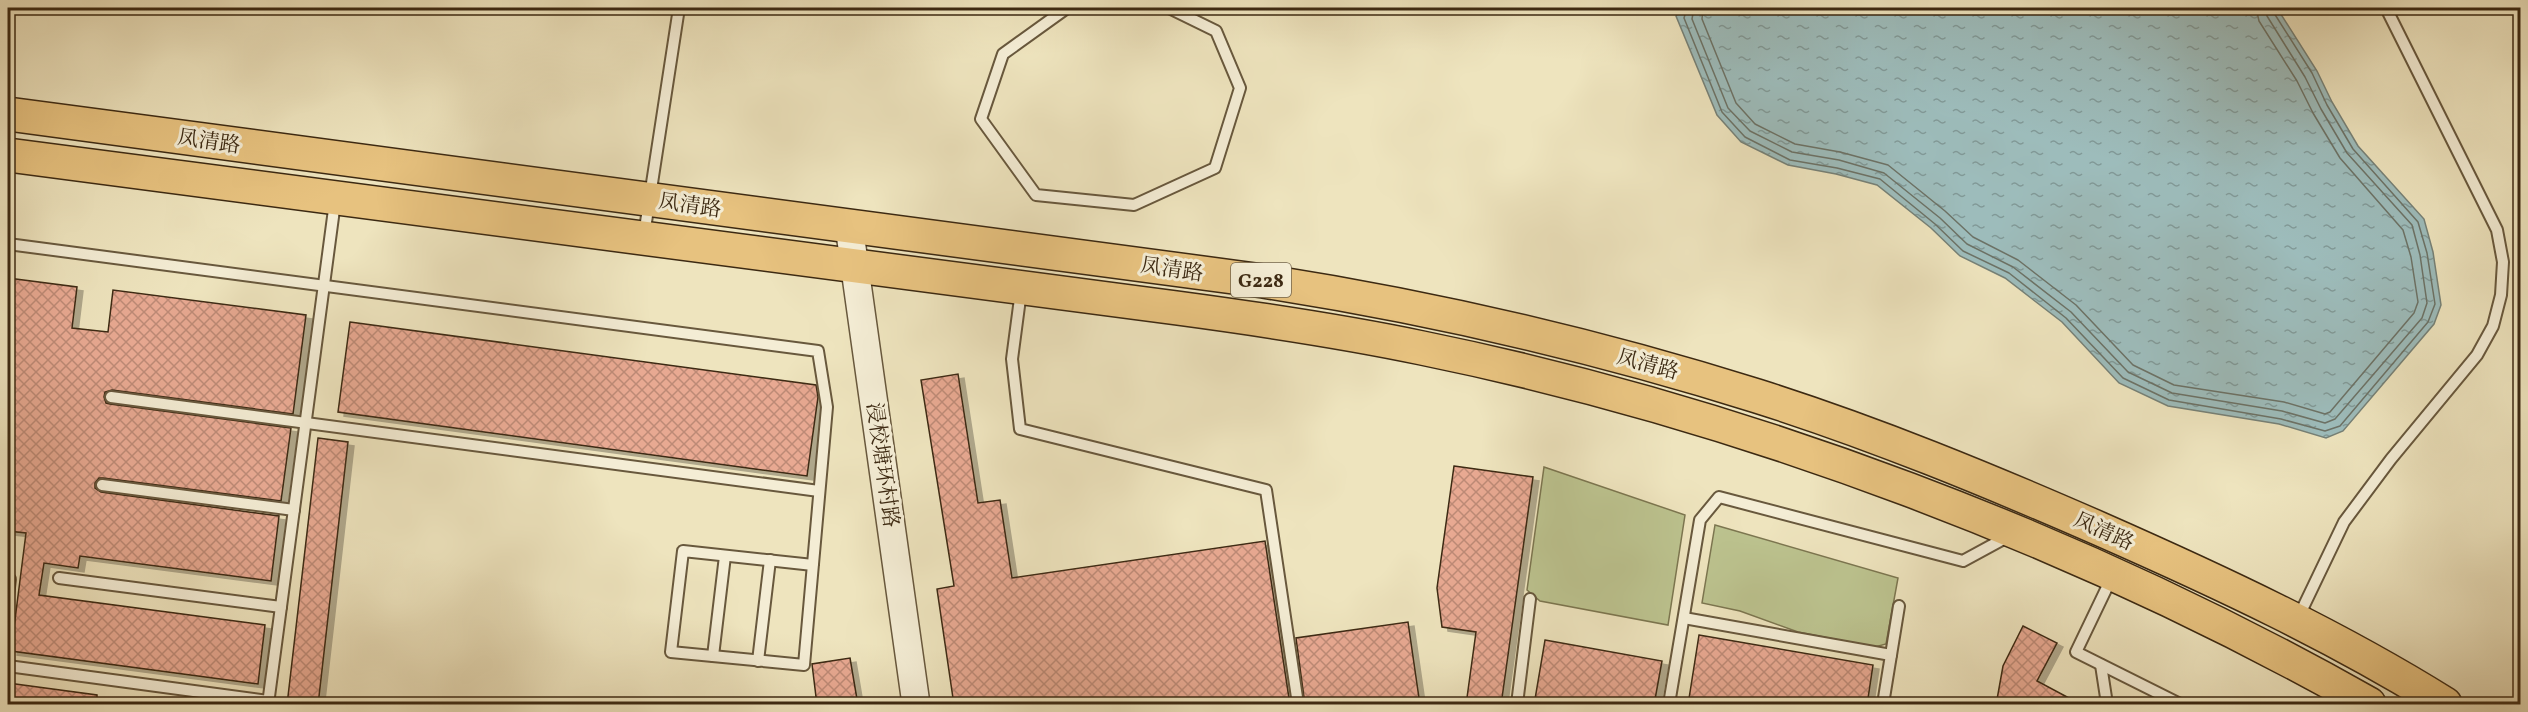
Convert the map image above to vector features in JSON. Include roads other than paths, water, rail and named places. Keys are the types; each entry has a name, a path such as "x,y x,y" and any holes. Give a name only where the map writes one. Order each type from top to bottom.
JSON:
{"highway":[{"name":"凤清路","path":"8,114 1346,294 1523,332 1678,372 1759,396 1996,484 2150,551 2297,621 2445,705"},
{"name":"凤清路","path":"8,155 1021,288 1342,332 1425,348 1518,370 1749,434 1828,460 2015,533 2112,576 2208,620 2369,705"}],"street":[{"name":"浸校塘环村路","path":"849,226 916,705"}],"lane":[{"path":"644,238 680,8"},
{"path":"1067,8 1003,54 981,119 1036,195 1134,205 1215,168 1240,88 1216,31 1168,8"},
{"path":"2297,621 2344,522 2391,459 2477,355 2493,326 2501,295 2503,262 2496,230 2386,8"},
{"path":"8,666 268,703 335,198"},
{"path":"8,244 818,351 827,407 819,491 813,565 804,665 671,652 683,551 813,565"},
{"path":"1021,288 1012,359 1020,429 1266,490 1298,705"},
{"path":"111,397 819,491"},
{"path":"102,485 294,510"},
{"path":"1669,705 1700,520 1719,497 1962,561 2015,533"},
{"path":"713,656 725,556"},
{"path":"758,661 770,560"},
{"path":"2112,576 2076,652 2180,705"},
{"path":"59,578 281,607"},
{"path":"8,596 10,579"},
{"path":"1516,705 1530,600"},
{"path":"1883,705 1899,606"},
{"path":"1684,618 1891,655"},
{"path":"2101,665 2107,705"}],"water":[{"path":"1682,8 2277,8 2317,71 2358,146 2424,219 2433,252 2441,305 2434,324 2343,431 2326,438 2279,424 2168,406 2119,383 2062,322 2005,278 1960,256 1931,228 1877,185 1788,165 1741,142 1717,115 1676,16"}]}
